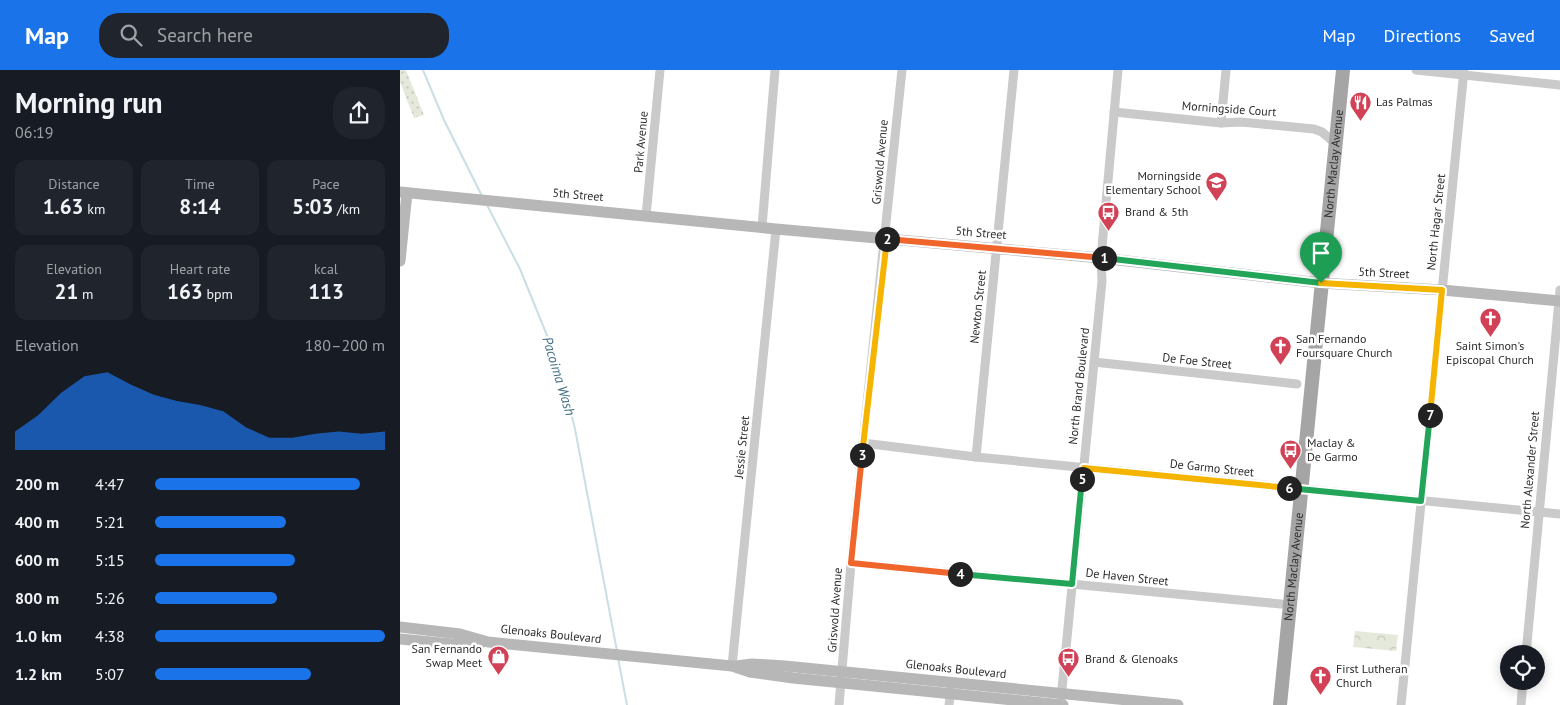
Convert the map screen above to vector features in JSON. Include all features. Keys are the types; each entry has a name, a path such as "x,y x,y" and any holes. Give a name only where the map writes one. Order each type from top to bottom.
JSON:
{"main road":[{"name":"North Maclay Avenue","path":"1280,705 1343,70"}],"street":[{"name":"Park Avenue","path":"646,216 660,70"},
{"path":"762,226 776,70"},
{"name":"Griswold Avenue","path":"839,705 851,563 902,70"},
{"name":"Newton Street","path":"976,457 1014,70"},
{"name":"North Brand Boulevard","path":"1061,702 1102,281 1101,258 1118,70"},
{"path":"1222,123 1226,70"},
{"path":"1416,70 1464,72 1560,85"},
{"name":"North Hagar Street","path":"1401,705 1464,72"},
{"name":"Morningside Court","path":"1114,112 1222,123 1241,122 1314,129 1322,132 1336,144"},
{"name":"5th Street","path":"403,192 762,226 776,229 1101,258 1321,283 1560,297"},
{"path":"400,261 403,192"},
{"name":"Jessie Street","path":"732,666 776,229"},
{"name":"North Alexander Street","path":"1527,645 1560,297"},
{"name":"De Foe Street","path":"1094,362 1297,384"},
{"name":"De Garmo Street","path":"863,443 976,457 1560,514"},
{"name":"De Haven Street","path":"851,563 1281,604"},
{"name":"Glenoaks Boulevard","path":"400,628 460,634 488,642 732,666 750,672 842,677 951,694 1061,702 1178,705"},
{"name":"Glenoaks Boulevard","path":"400,639 462,645 488,642"},
{"path":"1521,705 1522,690"}],"green space":[{"path":"400,70 406,70 424,115 414,118 400,82"},
{"path":"1355,631 1398,635 1396,651 1353,647"}],"waterway":[{"name":"Pacoima Wash","path":"423,70 444,120 482,196"},
{"name":"Pacoima Wash","path":"487,205 520,269 559,365 575,429 617,651"},
{"name":"Pacoima Wash","path":"618,658 627,705"}],"place":[{"name":"Las Palmas","path":"1360,121"},
{"name":"Morningside Elementary School","path":"1217,202"},
{"name":"Brand & 5th","path":"1109,231"},
{"name":"Saint Simon's Episcopal Church","path":"1490,338"},
{"name":"San Fernando Foursquare Church","path":"1280,365"},
{"name":"Maclay & De Garmo","path":"1291,469"},
{"name":"San Fernando Swap Meet","path":"498,675"},
{"name":"Brand & Glenoaks","path":"1069,678"},
{"name":"First Lutheran Church","path":"1320,695"}],"route":[{"path":"886,239 1101,258 1321,283 1442,290 1421,501 1084,468 1072,584 851,563 886,239"}]}
